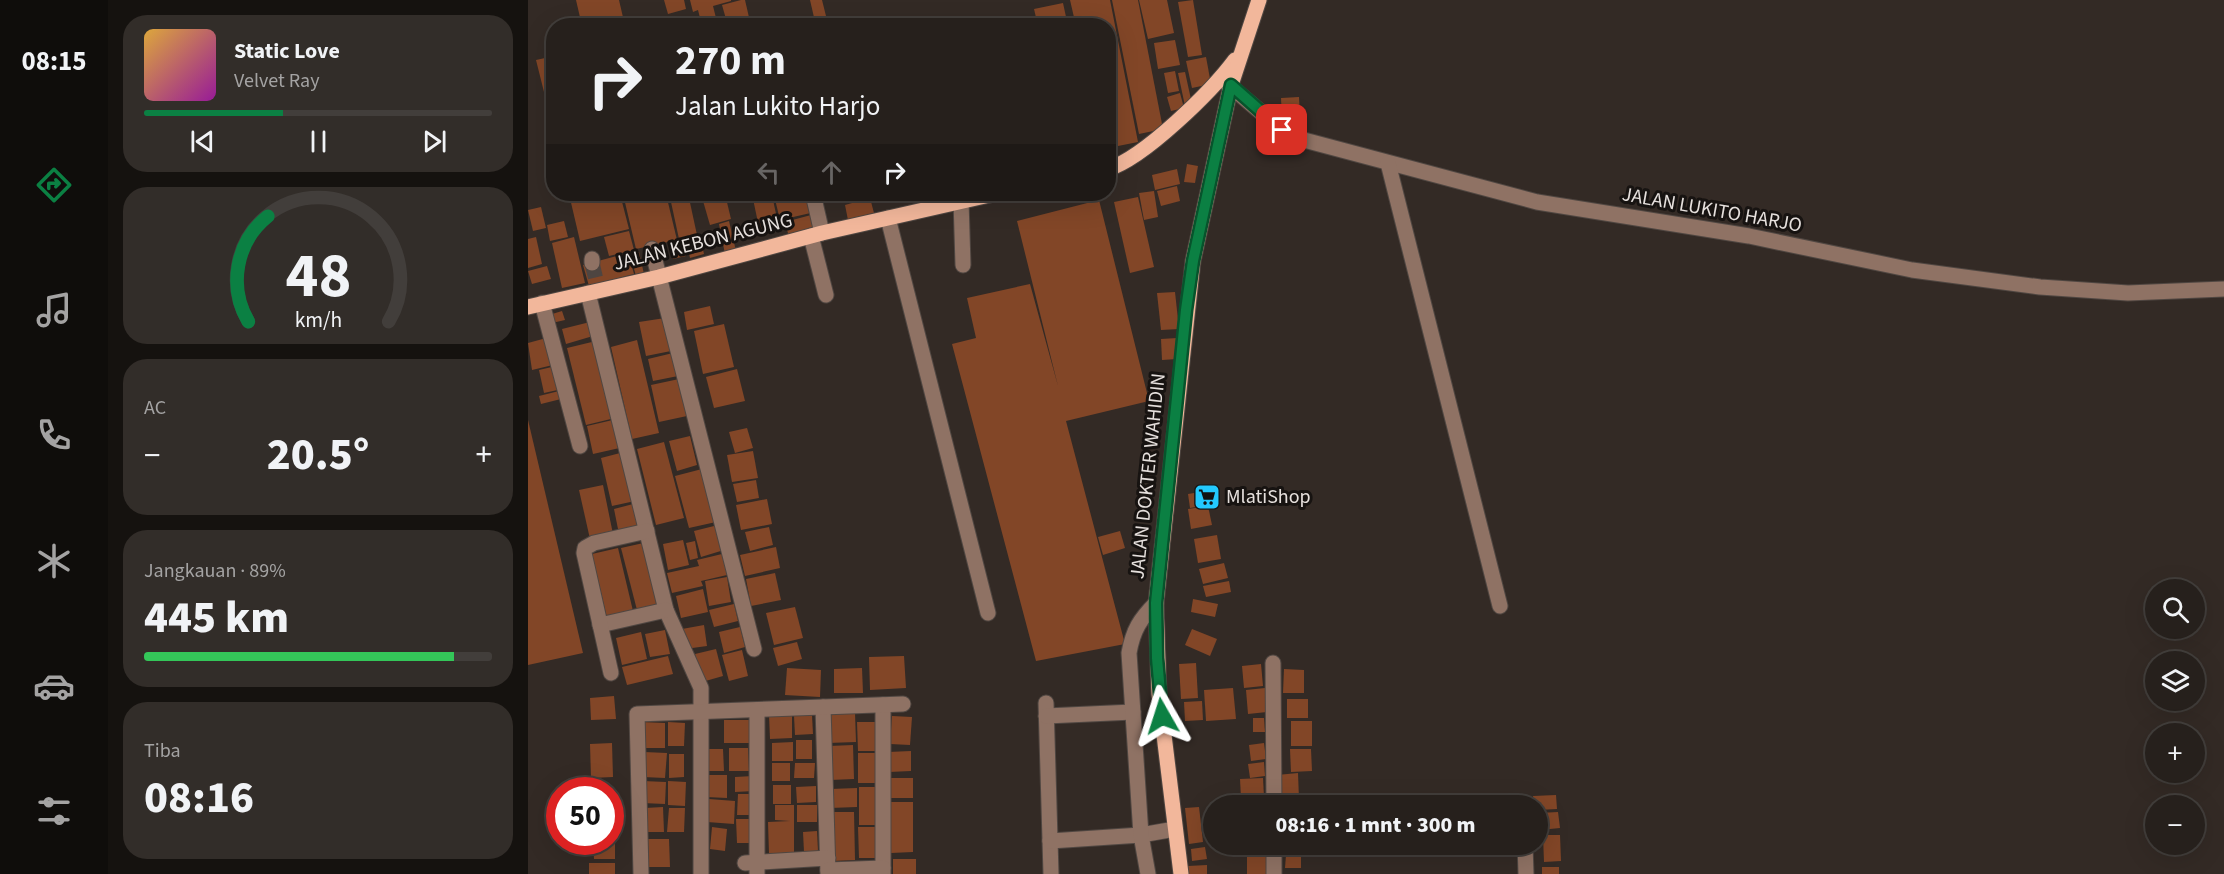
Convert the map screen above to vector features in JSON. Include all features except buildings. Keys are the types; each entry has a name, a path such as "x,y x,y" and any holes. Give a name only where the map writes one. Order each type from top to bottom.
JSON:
{"main road":[{"path":"1116,166 1129,160 1203,97 1226,82 1244,47 1259,0"},
{"name":"JALAN DOKTER WAHIDIN","path":"1181,874 1159,693 1156,603 1190,281 1226,82"},
{"name":"JALAN KEBON AGUNG","path":"535,305 595,289 659,277 957,201"}],"street":[{"name":"JALAN LUKITO HARJO","path":"1226,82 1271,123 1290,136 1537,202 1749,236 1912,270 2040,286 2128,293 2224,289"},
{"path":"1388,164 1500,606"},
{"path":"814,201 826,295"},
{"path":"961,201 963,265"},
{"path":"888,218 988,613"},
{"path":"652,249 754,649"},
{"path":"595,289 666,610 701,688 699,712 702,874"},
{"path":"535,305 580,446"},
{"path":"611,673 584,559 585,548 594,543 647,531"},
{"path":"1148,874 1141,835 1129,653 1133,632 1139,620 1156,603"},
{"path":"600,625 666,610"},
{"path":"1273,663 1274,795"},
{"path":"641,874 637,714 903,704"},
{"path":"757,710 754,866 828,867 883,871 883,705"},
{"path":"823,707 828,867"},
{"path":"1051,874 1046,709 1133,712"},
{"path":"1050,841 1141,835 1175,829"},
{"path":"1274,855 1274,874"},
{"path":"1525,855 1526,874"}],"tunnel":[{"path":"592,263 597,284"}],"place":[{"name":"MlatiShop","path":"1207,497"}],"route":[{"path":"1162,716 1157,658 1156,603 1186,310 1193,261 1231,85 1271,123 1282,130"}]}
